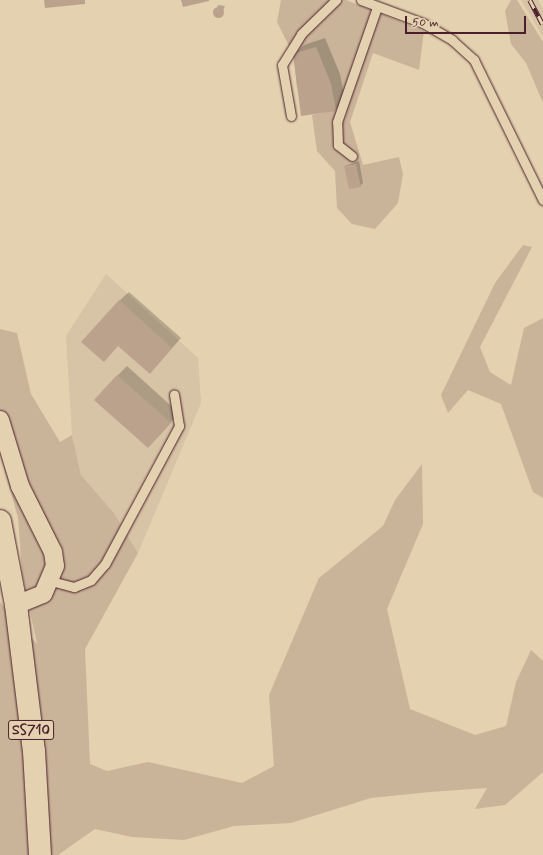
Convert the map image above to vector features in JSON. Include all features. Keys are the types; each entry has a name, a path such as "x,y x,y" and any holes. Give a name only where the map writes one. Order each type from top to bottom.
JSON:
{"main road":[{"name":"SS710","path":"0,521 16,605 34,751 40,855"}],"street":[{"path":"0,420 20,486 53,552 51,581 43,594 16,605"}],"lane":[{"path":"291,116 282,65 301,34 336,0"},
{"path":"361,0 423,23 452,40 474,60 543,200"},
{"path":"352,156 338,145 337,122 377,7"},
{"path":"51,581 74,587 91,580 105,564 179,426 174,394"}],"shaded area":[{"path":"281,0 346,0 424,31 419,70 373,53 350,122 363,165 399,157 403,174 398,203 375,229 352,224 337,208 335,171 317,151 312,115 336,110 331,84 316,47 293,54 277,22"},
{"path":"511,0 517,0 543,42 543,103 526,63 511,44 505,11"},
{"path":"521,0 538,0 543,9 543,37"},
{"path":"523,245 532,247 480,347 490,372 511,385 524,328 543,318 543,498 533,492 501,404 468,390 448,413 441,395 495,283"},
{"path":"106,274 198,358 201,403 138,553 114,513 81,475 72,435 66,336"},
{"path":"0,329 17,333 31,394 60,442 72,435 81,475 114,513 138,553 85,649 90,764 107,771 148,762 242,783 274,766 269,695 319,578 383,526 395,500 422,464 423,524 387,609 410,709 475,735 506,726 516,682 531,650 543,661 543,772 505,805 475,809 487,788 430,792 371,798 291,823 234,826 184,840 132,837 95,829 58,855 0,855 0,602 37,644 22,573 18,518 0,453"}],"building":[{"path":"44,0 85,0 85,4 45,8"},
{"path":"181,0 209,0 209,1 183,7"},
{"path":"218,6 222,8 224,12 222,16 218,18 214,16 212,12 214,8"},
{"path":"316,47 331,84 336,111 301,116 293,54"},
{"path":"356,164 361,187 349,189 344,166"},
{"path":"119,300 172,348 150,374 118,346 104,362 81,342"},
{"path":"117,375 171,423 148,448 94,400"}],"railway":[{"path":"530,0 543,24"}]}
